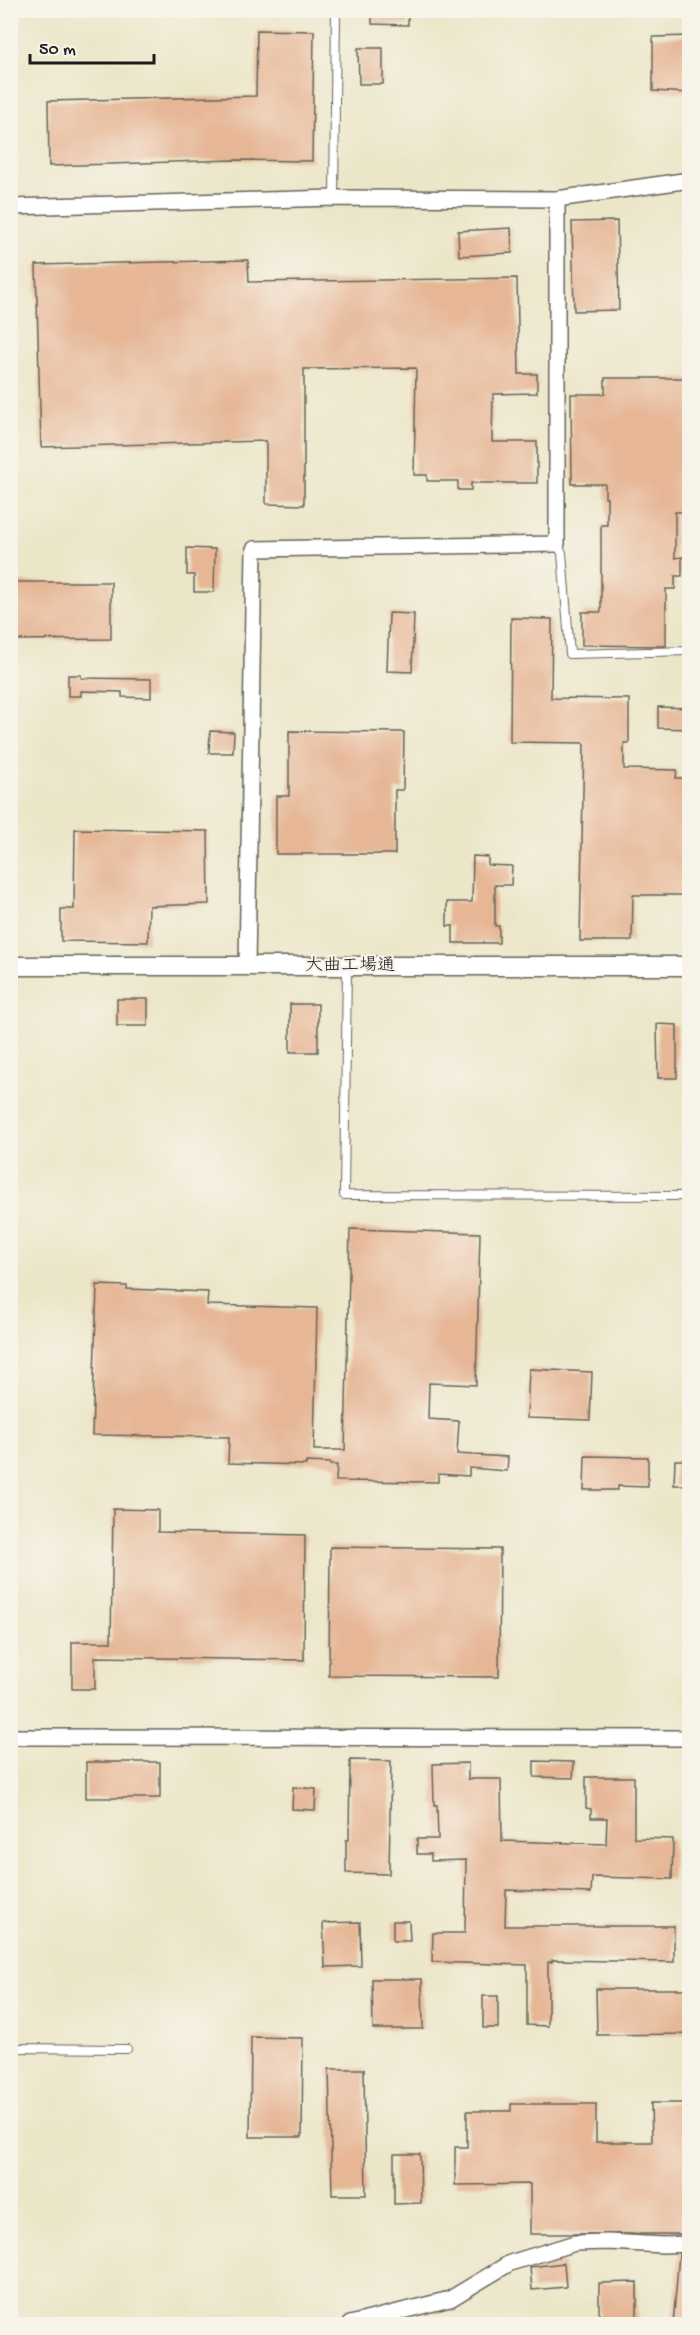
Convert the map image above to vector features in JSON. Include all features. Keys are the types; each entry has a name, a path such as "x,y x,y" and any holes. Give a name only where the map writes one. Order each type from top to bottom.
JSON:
{"street":[{"path":"10,207 334,198 557,199 690,180"},
{"path":"247,966 254,549 556,544 557,199"},
{"name":"大曲工場通","path":"10,966 690,966"},
{"path":"10,1737 690,1738"},
{"path":"350,2325 450,2299 510,2263 575,2244 608,2242 690,2244"}],"lane":[{"path":"334,198 336,10"},
{"path":"556,544 562,553 570,654 690,651"},
{"path":"347,966 344,1195 690,1196"},
{"path":"10,2048 127,2049"}],"green space":[{"path":"289,2316 290,2324 175,2324"}],"building":[{"path":"408,10 408,25 372,24 372,11"},
{"path":"257,30 314,31 312,161 234,160 49,166 48,101 256,96"},
{"path":"690,36 690,93 653,91 653,37"},
{"path":"358,48 383,48 383,84 359,84"},
{"path":"617,221 619,310 574,311 572,222"},
{"path":"511,228 512,253 459,256 458,231"},
{"path":"248,260 249,282 517,278 519,374 537,374 537,393 493,394 492,442 537,442 537,483 471,483 471,490 458,490 458,481 427,481 427,475 414,475 416,368 304,369 304,505 266,504 266,441 41,447 36,265"},
{"path":"605,378 690,378 690,512 675,512 675,558 682,557 682,576 675,576 675,589 666,589 666,646 582,645 582,612 601,612 601,525 607,525 607,498 605,498 605,484 572,484 571,394 605,394"},
{"path":"187,548 215,549 214,592 194,592 194,575 187,575"},
{"path":"10,582 111,582 111,639 10,640"},
{"path":"389,613 414,614 412,672 387,671"},
{"path":"511,618 552,619 551,698 629,699 629,743 624,743 624,769 677,770 676,778 684,778 683,822 690,824 690,895 633,895 632,941 580,941 584,743 510,742"},
{"path":"68,675 81,675 81,678 151,679 151,698 122,697 122,692 81,691 81,696 68,696"},
{"path":"658,707 690,708 690,729 658,728"},
{"path":"210,731 234,732 233,753 209,753"},
{"path":"289,731 404,732 403,790 395,790 395,854 276,854 276,796 289,796"},
{"path":"75,829 208,831 209,904 149,906 148,942 61,941 61,909 74,909"},
{"path":"473,856 488,857 488,865 512,866 511,885 495,885 495,926 499,926 499,943 453,943 453,926 447,926 447,902 472,902"},
{"path":"117,999 148,999 148,1026 117,1026"},
{"path":"290,1004 318,1004 318,1052 290,1052"},
{"path":"657,1024 677,1025 677,1078 658,1078"},
{"path":"350,1229 480,1233 476,1385 429,1383 428,1419 459,1421 457,1454 508,1457 507,1471 469,1468 469,1476 438,1474 438,1482 336,1481 337,1465 330,1465 330,1463 306,1462 306,1465 228,1463 229,1437 92,1435 97,1285 127,1286 127,1289 208,1292 207,1305 317,1308 314,1450 345,1450"},
{"path":"529,1369 592,1372 590,1420 527,1418"},
{"path":"585,1456 648,1457 648,1487 618,1486 618,1490 584,1490"},
{"path":"675,1460 690,1460 690,1485 674,1485"},
{"path":"113,1509 158,1510 158,1532 305,1535 304,1660 95,1657 95,1689 72,1689 72,1642 111,1642"},
{"path":"330,1547 500,1549 499,1677 329,1676"},
{"path":"350,1760 391,1761 389,1874 346,1873 346,1840 349,1840"},
{"path":"534,1761 574,1762 573,1778 534,1777"},
{"path":"86,1762 160,1762 160,1798 86,1798"},
{"path":"468,1763 468,1779 501,1779 502,1841 606,1844 607,1818 591,1818 591,1809 586,1808 586,1777 634,1777 634,1838 673,1839 672,1879 592,1877 591,1893 506,1890 505,1926 674,1926 674,1962 552,1960 548,1962 548,2026 527,2025 527,1965 432,1962 433,1933 465,1933 466,1860 431,1861 431,1854 417,1854 417,1839 438,1839 433,1764"},
{"path":"293,1787 316,1789 315,1810 292,1809"},
{"path":"393,1921 409,1921 410,1941 393,1941"},
{"path":"360,1922 361,1966 325,1967 323,1923"},
{"path":"372,1979 422,1979 423,2029 373,2029"},
{"path":"596,1989 690,1989 690,2034 597,2035"},
{"path":"483,1996 498,1996 498,2028 483,2028"},
{"path":"251,2037 303,2038 302,2137 250,2137"},
{"path":"329,2069 364,2069 366,2195 332,2195"},
{"path":"651,2103 690,2103 690,2234 530,2234 530,2184 455,2185 455,2147 467,2147 467,2111 511,2111 511,2104 596,2104 596,2142 652,2142"},
{"path":"394,2154 420,2154 421,2203 394,2204"},
{"path":"679,2254 690,2254 690,2325 673,2325"},
{"path":"564,2263 566,2287 532,2290 530,2267"},
{"path":"637,2282 637,2325 599,2325 599,2283"}]}
